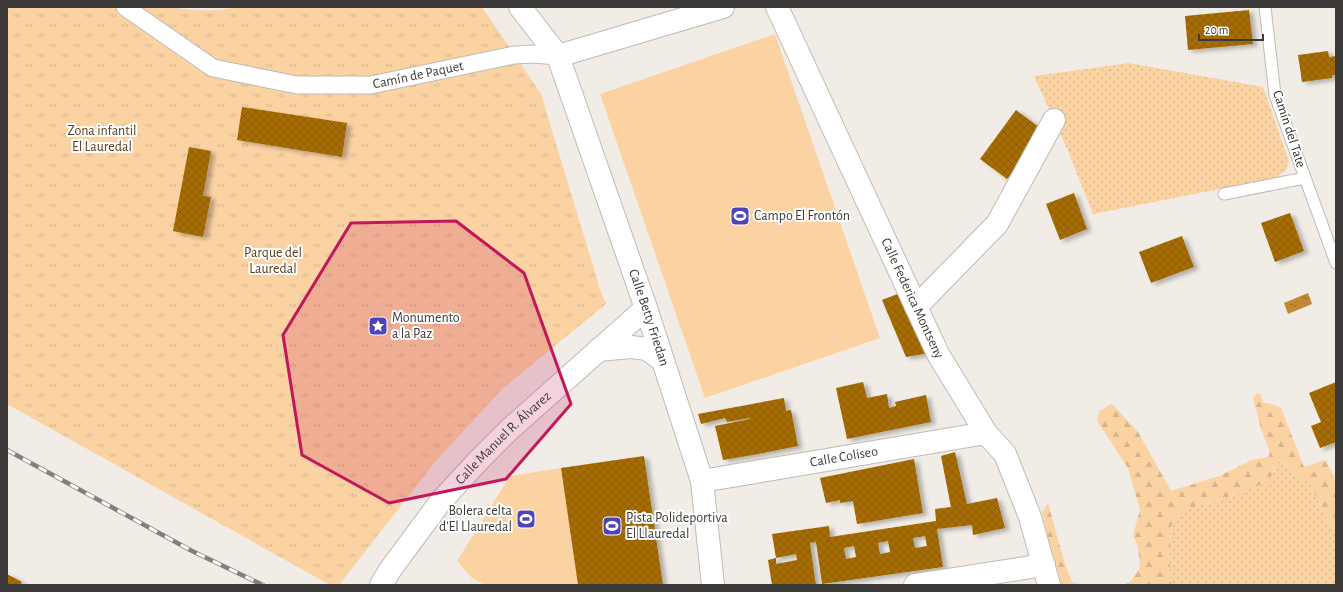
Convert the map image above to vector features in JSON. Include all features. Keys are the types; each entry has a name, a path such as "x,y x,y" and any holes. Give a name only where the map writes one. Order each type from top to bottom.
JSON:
{"street":[{"name":"Camín de Paquet","path":"125,7 213,68 297,85 370,86 514,55 533,54 558,56 723,7"},
{"name":"Calle Betty Friedan","path":"520,7 558,56 646,308 702,480 713,585"},
{"name":"Calle Federica Montseny","path":"777,7 938,354 986,433 1005,454 1030,517 1046,575"},
{"path":"916,307 997,224 1054,120"},
{"name":"Calle Manuel R. Álvarez","path":"381,585 397,559 440,501 510,429 646,308"},
{"path":"598,350 631,347 647,349 663,361"},
{"name":"Calle Coliseo","path":"702,480 986,433"},
{"path":"915,585 1046,575"}],"lane":[{"name":"Camín del Tate","path":"1265,7 1275,95 1336,263"},
{"name":"Camín del Tate","path":"1224,194 1305,178"}],"highlighted area":[{"path":"456,221 524,273 571,404 506,479 389,503 302,455 283,335 351,223"}],"green space":[{"name":"Parque del Lauredal","path":"7,7 172,7 221,10 236,7 482,7 541,94 600,289 606,304 503,388 435,462 339,585 330,585 7,404"},
{"name":"Campo El Frontón","path":"775,34 880,338 705,398 600,94"},
{"path":"1129,63 1263,87 1289,161 1286,170 1275,178 1093,214 1068,151 1034,76"},
{"path":"1257,393 1261,395 1263,403 1269,403 1281,408 1304,467 1325,460 1333,474 1336,484 1336,540 1311,486 1279,460 1268,482 1232,496 1184,510 1172,523 1170,577 1172,585 1124,585 1130,582 1140,568 1138,547 1133,535 1140,510 1128,468 1097,421 1099,411 1112,404 1138,432 1171,491 1219,476 1252,460 1268,457 1270,453 1261,429 1253,398"},
{"path":"1278,460 1311,486 1333,533 1336,540 1336,585 1172,585 1170,577 1170,548 1172,523 1184,510 1232,496 1246,490 1274,472"},
{"name":"Bolera celta d'El Llauredal","path":"561,468 578,585 485,585 472,578 457,561 510,476"},
{"path":"1048,503 1072,582 1081,585 1062,585 1045,529 1042,512"}],"water":[{"path":"1308,293 1312,304 1288,314 1284,303"}],"building":[{"path":"1249,10 1253,44 1188,50 1185,16"},
{"path":"1328,51 1329,57 1336,56 1336,75 1332,75 1332,78 1302,82 1298,55"},
{"path":"242,107 347,123 342,157 237,140"},
{"path":"1016,110 1043,130 1007,179 980,159"},
{"path":"189,147 211,151 203,196 211,197 203,237 173,231"},
{"path":"1074,193 1087,229 1060,240 1046,204"},
{"path":"1290,213 1304,251 1275,262 1261,223"},
{"path":"1182,236 1194,267 1151,283 1139,252"},
{"path":"900,293 929,353 906,357 882,300"},
{"path":"863,382 867,398 887,394 889,408 896,406 895,402 926,395 931,422 847,439 836,388"},
{"path":"1336,382 1336,442 1320,448 1311,426 1321,422 1309,393"},
{"path":"784,398 786,411 791,410 798,446 753,455 723,460 715,426 750,418 727,422 725,418 701,424 698,414"},
{"path":"955,452 967,504 997,498 1005,528 973,535 972,525 937,529 943,567 822,584 816,542 810,543 816,585 772,585 768,560 776,558 772,534 829,526 830,537 936,521 935,509 951,507 941,456","holes":["925,536 927,546 915,548 913,538","888,541 890,552 880,554 878,543","854,546 856,557 846,559 844,548","796,554 797,560 776,564 776,558"]},
{"name":"Pista Polideportiva El Llauredal","path":"644,456 663,585 578,585 561,468"},
{"path":"914,459 923,513 857,524 853,501 840,503 840,500 826,503 820,478"},
{"path":"7,574 22,582 20,585 7,585"}],"railway":[{"path":"7,450 192,551 263,585"}],"place":[{"name":"Campo El Frontón","path":"740,216"},
{"name":"Monumento a la Paz","path":"378,326"},
{"name":"Bolera celta d'El Llauredal","path":"526,519"},
{"name":"Pista Polideportiva El Llauredal","path":"612,526"}],"park label":[{"name":"Zona infantil El Lauredal","path":"102,140"}]}
